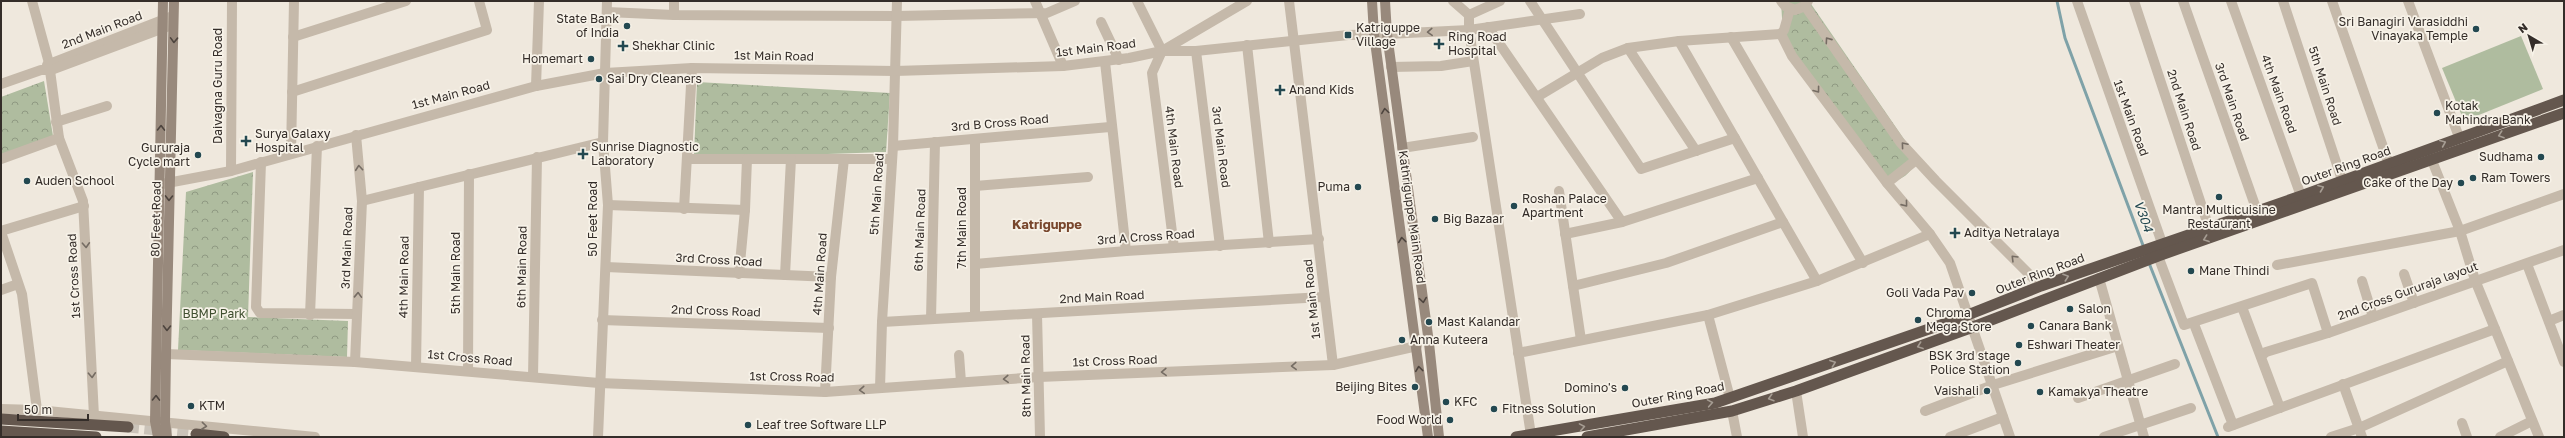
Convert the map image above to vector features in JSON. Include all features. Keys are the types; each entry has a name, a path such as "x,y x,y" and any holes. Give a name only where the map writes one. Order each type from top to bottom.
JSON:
{"highway":[{"name":"Outer Ring Road","path":"2156,251 2209,228 2564,100"},
{"name":"Outer Ring Road","path":"1516,437 1715,403 1969,315 2041,286 2132,259 2564,113"},
{"name":"Outer Ring Road","path":"1587,437 1639,433 1732,410 1796,391 1973,327 2099,278 2132,259"},
{"path":"1,419 128,427"},
{"path":"1,431 96,437"},
{"path":"196,434 224,437"}],"main road":[{"name":"80 Feet Road","path":"158,437 166,354 162,25 163,1"},
{"name":"80 Feet Road","path":"167,437 160,421 165,183 174,1"},
{"name":"Kathriguppe Main Road","path":"1372,1 1374,34 1428,437"},
{"name":"Kathriguppe Main Road","path":"1385,1 1391,67 1429,343 1439,437"}],"street":[{"path":"32,1 47,68"},
{"name":"Daivagna Guru Road","path":"231,171 232,1"},
{"path":"291,153 294,1"},
{"path":"293,37 406,1"},
{"path":"292,92 487,30 479,1"},
{"path":"536,86 539,1"},
{"name":"50 Feet Road","path":"598,437 599,383 608,205 603,142 607,1"},
{"path":"674,1 674,15"},
{"name":"5th Main Road","path":"880,388 882,322 893,146 897,1"},
{"path":"1035,1 1063,66"},
{"path":"607,12 674,15 896,16 1047,13 1075,1"},
{"path":"1137,1 1162,50 1247,1"},
{"path":"1289,1 1295,40"},
{"path":"1453,1 1469,15"},
{"path":"1469,15 1500,1"},
{"path":"1530,1 1641,169 1735,138"},
{"path":"1782,1 1790,9 1795,10 1807,4 1900,142 2041,286"},
{"name":"1st Main Road","path":"2077,1 2156,251 2182,322 2184,325 2194,324"},
{"name":"2nd Main Road","path":"2134,1 2209,228"},
{"name":"3rd Main Road","path":"2183,1 2257,211"},
{"name":"4th Main Road","path":"2231,1 2301,196"},
{"name":"5th Main Road","path":"2283,1 2342,180"},
{"path":"2332,1 2389,164"},
{"path":"2408,1 2459,137"},
{"path":"1537,97 1577,72 1628,48 1679,41 1780,34 1784,30 1790,9"},
{"name":"1st Main Road","path":"165,183 231,171 291,153 536,86 605,72 692,68 895,71 1063,66 1119,60 1162,50 1196,51 1295,40 1374,34 1468,30 1580,14"},
{"path":"1469,15 1468,30 1531,435"},
{"name":"2nd Main Road","path":"1,84 174,20"},
{"path":"1101,22 1119,60"},
{"path":"1488,27 1622,222"},
{"path":"1780,34 1802,72 1887,183 1930,234 1950,264 1969,315 2010,437"},
{"path":"1731,37 1863,263"},
{"name":"1st Main Road","path":"1295,40 1319,239 1323,297 1332,365"},
{"path":"1679,41 1817,281"},
{"path":"1247,45 1269,243"},
{"path":"1628,48 1696,151"},
{"name":"4th Main Road","path":"1162,50 1152,73 1174,248"},
{"name":"3rd Main Road","path":"1196,51 1220,246"},
{"path":"1391,67 1440,66 1473,61"},
{"path":"1105,62 1110,127 1126,251"},
{"name":"1st Cross Road","path":"47,68 59,138 84,206 94,416"},
{"path":"684,209 692,68"},
{"path":"56,122 107,106"},
{"name":"3rd B Cross Road","path":"893,146 1110,127"},
{"name":"3rd Main Road","path":"355,362 362,201 356,135"},
{"path":"1402,148 1473,137"},
{"path":"1,159 59,138"},
{"name":"7th Main Road","path":"975,139 975,316"},
{"path":"362,201 603,142"},
{"name":"6th Main Road","path":"931,319 936,142"},
{"path":"310,315 317,146"},
{"name":"6th Main Road","path":"533,377 537,157"},
{"path":"2431,158 2460,231 2475,280 2539,437"},
{"path":"687,159 892,159"},
{"path":"739,274 748,159"},
{"path":"785,275 791,159"},
{"name":"4th Main Road","path":"826,392 832,277 844,159"},
{"path":"1887,183 1916,160"},
{"path":"261,162 256,307 260,313 310,315 357,314"},
{"name":"5th Main Road","path":"468,371 469,174"},
{"path":"975,186 1088,177"},
{"path":"1565,234 1622,222 1758,178"},
{"name":"4th Main Road","path":"416,367 419,187"},
{"path":"1559,190 1581,340"},
{"path":"2277,265 2460,231 2564,194"},
{"path":"608,205 684,209 745,210"},
{"path":"37,410 22,294 1,231 84,206"},
{"path":"1573,286 1666,263 1783,222"},
{"path":"1518,352 1708,314 1817,281 1930,234"},
{"name":"3rd A Cross Road","path":"974,264 1126,251 1319,239"},
{"name":"2nd Cross Gururaja layout","path":"2261,356 2266,352 2328,333 2475,280 2527,264 2564,250"},
{"path":"2527,264 2564,362"},
{"name":"3rd Cross Road","path":"606,267 832,277"},
{"path":"2404,274 2414,303"},
{"path":"2099,278 2144,437"},
{"path":"2362,281 2373,317"},
{"path":"2328,333 2312,283 2194,324 2231,426 2496,329"},
{"path":"1,290 18,284"},
{"name":"2nd Main Road","path":"882,322 1323,297"},
{"path":"2242,307 2280,408"},
{"name":"8th Main Road","path":"1038,314 1040,437"},
{"path":"1708,314 1730,398"},
{"path":"2549,321 2564,316"},
{"name":"2nd Cross Road","path":"602,320 829,328"},
{"name":"1st Cross Road","path":"166,354 355,362 599,383 826,392 1039,377 1332,365 1417,346"},
{"path":"1925,411 1993,385 2118,346"},
{"path":"959,355 961,382"},
{"path":"2331,437 2360,432 2508,361"},
{"path":"2078,398 2128,379 2175,364"},
{"path":"2343,384 2360,432"},
{"path":"1796,391 1803,437"},
{"path":"2104,437 2191,408"},
{"path":"1,409 37,410 315,437"},
{"path":"1732,410 1737,437"},
{"path":"1953,437 2004,417"},
{"path":"2500,437 2532,421"},
{"path":"2462,423 2467,437"}],"green space":[{"path":"1781,1 1809,1 1917,158 1912,168 1905,176 1891,182 1886,182 1783,36"},
{"path":"2521,36 2543,89 2464,121 2442,68"},
{"path":"44,81 53,136 1,155 1,97"},
{"path":"697,82 890,93 886,152 736,157 694,155"},
{"name":"BBMP Park","path":"253,172 248,317 348,321 347,357 178,350 186,192"}],"waterway":[{"name":"V304","path":"2057,1 2065,38 2144,248"},
{"name":"V304","path":"2149,263 2218,437"}],"tunnel":[{"path":"128,427 196,434"}],"place":[{"name":"State Bank of India","path":"627,26"},
{"name":"Sri Banagiri Varasiddhi Vinayaka Temple","path":"2476,29"},
{"name":"Katriguppe Village","path":"1348,35"},
{"name":"Ring Road Hospital","path":"1439,44"},
{"name":"Shekhar Clinic","path":"623,46"},
{"name":"Homemart","path":"591,59"},
{"name":"Sai Dry Cleaners","path":"599,79"},
{"name":"Anand Kids","path":"1280,90"},
{"name":"Kotak Mahindra Bank","path":"2437,113"},
{"name":"Surya Galaxy Hospital","path":"246,141"},
{"name":"Sunrise Diagnostic Laboratory","path":"583,154"},
{"name":"Gururaja Cycle mart","path":"198,155"},
{"name":"Sudhama","path":"2541,157"},
{"name":"Ram Towers","path":"2473,178"},
{"name":"Auden School","path":"27,181"},
{"name":"Cake of the Day","path":"2461,183"},
{"name":"Puma","path":"1358,187"},
{"name":"Mantra Multicuisine Restaurant","path":"2219,197"},
{"name":"Roshan Palace Apartment","path":"1514,206"},
{"name":"Big Bazaar","path":"1435,219"},
{"name":"Aditya Netralaya","path":"1955,233"},
{"name":"Mane Thindi","path":"2191,271"},
{"name":"Goli Vada Pav","path":"1972,293"},
{"name":"Salon","path":"2070,309"},
{"name":"Chroma Mega Store","path":"1918,320"},
{"name":"Mast Kalandar","path":"1429,322"},
{"name":"Canara Bank","path":"2031,326"},
{"name":"Anna Kuteera","path":"1402,340"},
{"name":"Eshwari Theater","path":"2019,345"},
{"name":"BSK 3rd stage Police Station","path":"2018,363"},
{"name":"Beijing Bites","path":"1415,387"},
{"name":"Domino's","path":"1625,388"},
{"name":"Vaishali","path":"1987,391"},
{"name":"Kamakya Theatre","path":"2040,392"},
{"name":"KFC","path":"1446,402"},
{"name":"KTM","path":"191,406"},
{"name":"Fitness Solution","path":"1494,409"},
{"name":"Food World","path":"1450,420"},
{"name":"Leaf tree Software LLP","path":"748,425"}],"district":[{"name":"Katriguppe","path":"1047,224"}]}
